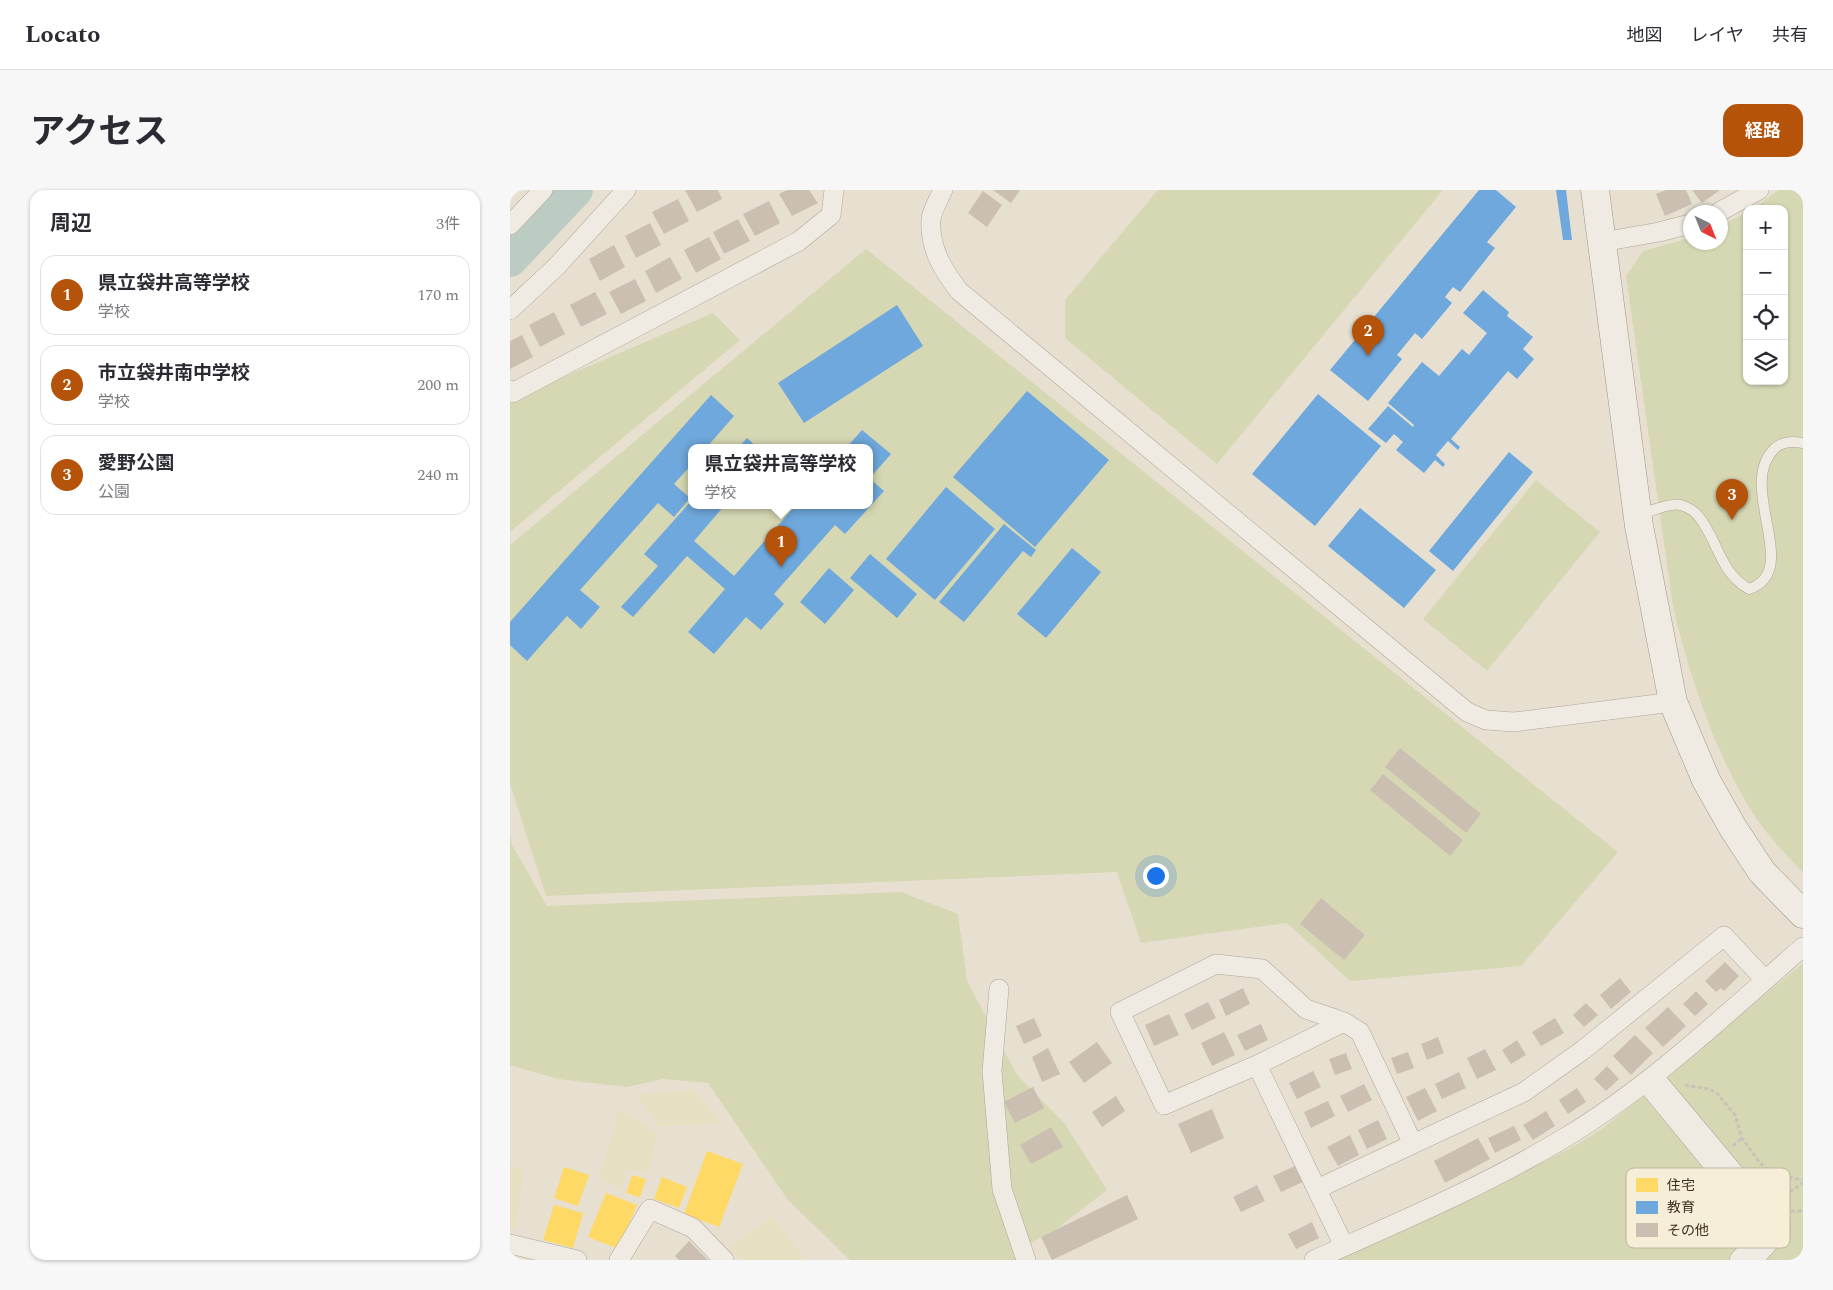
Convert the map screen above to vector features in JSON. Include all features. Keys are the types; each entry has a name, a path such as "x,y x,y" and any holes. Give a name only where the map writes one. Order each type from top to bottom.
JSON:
{"street":[{"path":"510,225 543,190"},
{"path":"510,310 557,266 626,190"},
{"path":"510,390 512,393 799,240 831,215 834,190"},
{"path":"943,190 931,218 934,244 942,269 959,291 1467,712 1486,720 1514,722 1673,702"},
{"path":"1595,190 1638,516 1673,702 1706,780 1732,828 1762,872 1803,914"},
{"path":"1728,207 1759,190"},
{"path":"1602,242 1660,232 1683,226"},
{"path":"1316,1189 1524,1092 1583,1050 1724,936 1765,980"},
{"path":"1314,1260 1471,1190 1567,1136 1649,1079 1803,947"},
{"path":"1344,1022 1257,1065 1164,1105 1120,1012 1216,964 1262,969 1306,1010 1344,1022 1360,1032 1413,1144"},
{"path":"999,989 992,1071 1002,1189 1026,1260"},
{"path":"1257,1065 1344,1246"},
{"path":"1716,1168 1651,1089 1660,1083 1730,1168"},
{"path":"619,1260 650,1209 693,1228 724,1260"},
{"path":"510,1244 577,1260"},
{"path":"1739,1260 1750,1248"},
{"path":"1753,1260 1764,1248"}],"lane":[{"path":"1782,549 1763,470 1767,456 1777,447 1786,442 1803,443"},
{"path":"1638,516 1674,504 1690,508 1699,517 1718,555 1732,576 1749,589 1764,586 1777,577 1780,570"}],"path":[{"path":"1666,1091 1673,1086 1694,1084 1709,1088 1718,1094 1735,1114 1742,1138 1760,1164 1765,1168"},
{"path":"1790,1179 1803,1182"},
{"path":"1790,1191 1803,1182"}],"shaded area":[{"path":"693,1089 722,1123 660,1127 636,1095"},
{"path":"619,1109 658,1133 649,1171 627,1171 621,1190 599,1179"},
{"path":"510,1167 524,1168 516,1230 510,1228"},
{"path":"773,1216 805,1260 741,1260 729,1248"}],"green space":[{"path":"1158,190 1443,190 1217,464 1065,338 1065,300"},
{"path":"1779,190 1803,190 1803,873 1756,818 1728,769 1716,743 1687,660 1673,606 1626,276 1643,251 1683,240 1683,250 1728,250 1728,222 1743,214 1743,385 1788,385 1788,205 1758,205"},
{"path":"866,249 1618,852 1521,966 1350,981 1287,923 1141,943 1117,872 546,896 510,784 510,545"},
{"path":"713,313 740,340 510,532 510,400"},
{"path":"1536,480 1600,532 1487,671 1423,619"},
{"path":"510,834 512,845 547,906 901,892 958,914 967,981 1017,1075 1065,1124 1107,1190 1054,1231 1015,1251 1018,1260 850,1260 788,1200 708,1083 663,1079 627,1087 558,1079 510,1065"},
{"path":"1803,963 1803,1260 1335,1260 1490,1189 1578,1144 1606,1126"}],"building: 住宅":[{"path":"707,1151 743,1164 719,1227 684,1214"},
{"path":"564,1167 589,1175 578,1206 554,1198"},
{"path":"632,1175 646,1179 640,1197 626,1193"},
{"path":"662,1177 687,1187 679,1208 654,1199"},
{"path":"606,1193 637,1205 619,1249 588,1237"},
{"path":"554,1205 583,1213 573,1248 543,1240"}],"building: 教育":[{"path":"1479,190 1496,190 1516,207 1487,242 1495,248 1460,292 1453,287 1445,297 1452,303 1422,339 1415,333 1397,355 1402,359 1368,401 1330,370"},
{"path":"1556,190 1566,190 1572,240 1563,240"},
{"path":"1483,290 1509,312 1507,316 1533,337 1523,349 1534,359 1517,379 1508,371 1451,439 1460,447 1458,450 1448,441 1436,455 1445,464 1443,467 1435,460 1424,473 1396,450 1403,442 1394,434 1386,443 1368,429 1388,406 1413,427 1414,425 1388,403 1422,362 1439,376 1462,349 1469,355 1487,333 1463,313"},
{"path":"897,305 923,346 804,423 778,383"},
{"path":"1027,391 1109,460 1035,547 953,477"},
{"path":"1318,394 1381,446 1315,526 1252,474"},
{"path":"711,395 734,416 710,444 688,444 688,468 674,484 688,496 688,500 674,517 658,503 580,590 600,607 581,629 567,616 527,661 510,645 510,622"},
{"path":"862,430 891,454 873,475 873,444 850,444"},
{"path":"747,438 754,444 742,444"},
{"path":"1509,452 1533,472 1453,571 1429,551"},
{"path":"873,482 884,491 873,503"},
{"path":"946,487 995,529 935,600 886,559"},
{"path":"688,504 688,509 721,509 694,541 734,576 792,509 868,509 845,534 835,525 774,594 784,604 761,630 746,617 714,654 688,632 725,589 687,556 633,617 621,607 658,566 644,554"},
{"path":"1360,508 1436,570 1404,608 1328,546"},
{"path":"1004,524 1036,550 1031,557 1023,551 964,622 939,602"},
{"path":"1072,548 1101,572 1046,638 1017,614"},
{"path":"870,554 917,594 897,618 850,578"},
{"path":"829,568 854,590 825,624 800,602"}],"building: その他":[{"path":"685,190 718,190 722,199 697,212"},
{"path":"787,190 809,190 818,203 792,216 779,194"},
{"path":"993,190 1020,190 1011,203"},
{"path":"1666,190 1686,190 1692,204 1683,205 1683,208 1665,216 1656,194"},
{"path":"1692,190 1720,190 1702,203"},
{"path":"983,191 1002,205 987,227 968,213"},
{"path":"678,199 689,221 664,234 652,212"},
{"path":"769,201 780,223 755,236 743,214"},
{"path":"738,219 750,241 724,254 713,232"},
{"path":"650,223 661,245 636,258 625,236"},
{"path":"709,237 721,259 696,273 684,250"},
{"path":"614,245 625,267 600,281 589,259"},
{"path":"670,257 682,279 656,293 645,271"},
{"path":"635,279 646,301 621,314 609,292"},
{"path":"595,292 607,314 581,327 570,305"},
{"path":"554,312 565,334 540,347 529,325"},
{"path":"522,335 533,357 510,369 510,341"},
{"path":"1400,748 1481,814 1466,833 1385,767"},
{"path":"1383,774 1463,840 1450,856 1370,790"},
{"path":"1321,898 1365,935 1344,960 1300,924"},
{"path":"1725,962 1739,976 1724,991 1721,988 1716,992 1705,981"},
{"path":"1620,978 1631,992 1611,1009 1600,995"},
{"path":"1243,988 1250,1004 1226,1016 1219,1000"},
{"path":"1696,991 1708,1004 1695,1016 1683,1004"},
{"path":"1208,1002 1216,1018 1192,1030 1184,1014"},
{"path":"1586,1003 1598,1015 1584,1027 1573,1015"},
{"path":"1668,1007 1686,1026 1663,1047 1645,1028"},
{"path":"1169,1014 1179,1035 1154,1046 1145,1025"},
{"path":"1034,1018 1042,1036 1024,1044 1016,1026"},
{"path":"1555,1018 1564,1033 1541,1046 1532,1032"},
{"path":"1261,1024 1268,1040 1245,1051 1237,1035"},
{"path":"1224,1032 1235,1055 1212,1066 1201,1043"},
{"path":"1635,1035 1653,1053 1631,1075 1613,1056"},
{"path":"1438,1037 1444,1053 1427,1060 1421,1044"},
{"path":"1517,1040 1526,1055 1511,1064 1502,1050"},
{"path":"1097,1042 1112,1063 1084,1083 1069,1062"},
{"path":"1048,1048 1060,1074 1042,1082 1032,1057"},
{"path":"1485,1049 1496,1070 1477,1079 1467,1058"},
{"path":"1408,1052 1414,1068 1397,1074 1391,1058"},
{"path":"1346,1053 1352,1069 1335,1075 1329,1059"},
{"path":"1607,1066 1619,1079 1606,1091 1594,1079"},
{"path":"1313,1071 1321,1087 1297,1099 1289,1083"},
{"path":"1459,1072 1466,1088 1442,1099 1435,1084"},
{"path":"1364,1084 1372,1100 1348,1112 1340,1096"},
{"path":"1033,1087 1044,1108 1015,1123 1004,1102"},
{"path":"1425,1088 1437,1111 1418,1121 1406,1097"},
{"path":"1577,1088 1586,1102 1568,1114 1559,1100"},
{"path":"1116,1096 1125,1111 1102,1127 1092,1112"},
{"path":"1328,1101 1335,1116 1311,1128 1304,1112"},
{"path":"1212,1109 1224,1138 1191,1153 1178,1124"},
{"path":"1546,1111 1555,1126 1533,1140 1523,1125"},
{"path":"1378,1120 1387,1139 1367,1149 1358,1130"},
{"path":"1514,1126 1521,1140 1495,1153 1488,1138"},
{"path":"1051,1127 1063,1147 1031,1164 1020,1145"},
{"path":"1350,1135 1359,1155 1338,1166 1327,1147"},
{"path":"1478,1138 1490,1159 1445,1183 1434,1161"},
{"path":"1297,1165 1305,1181 1281,1192 1273,1176"},
{"path":"1257,1185 1265,1201 1241,1212 1233,1197"},
{"path":"1127,1195 1138,1219 1052,1260 1041,1237"},
{"path":"1312,1222 1319,1238 1296,1249 1288,1234"},
{"path":"689,1241 708,1260 679,1260 675,1256"}],"waterway":[{"path":"510,260 576,190"}],"place":[{"name":"市立袋井南中学校","path":"1368,356"},
{"name":"愛野公園","path":"1732,520"},
{"name":"県立袋井高等学校","path":"781,567"}]}
